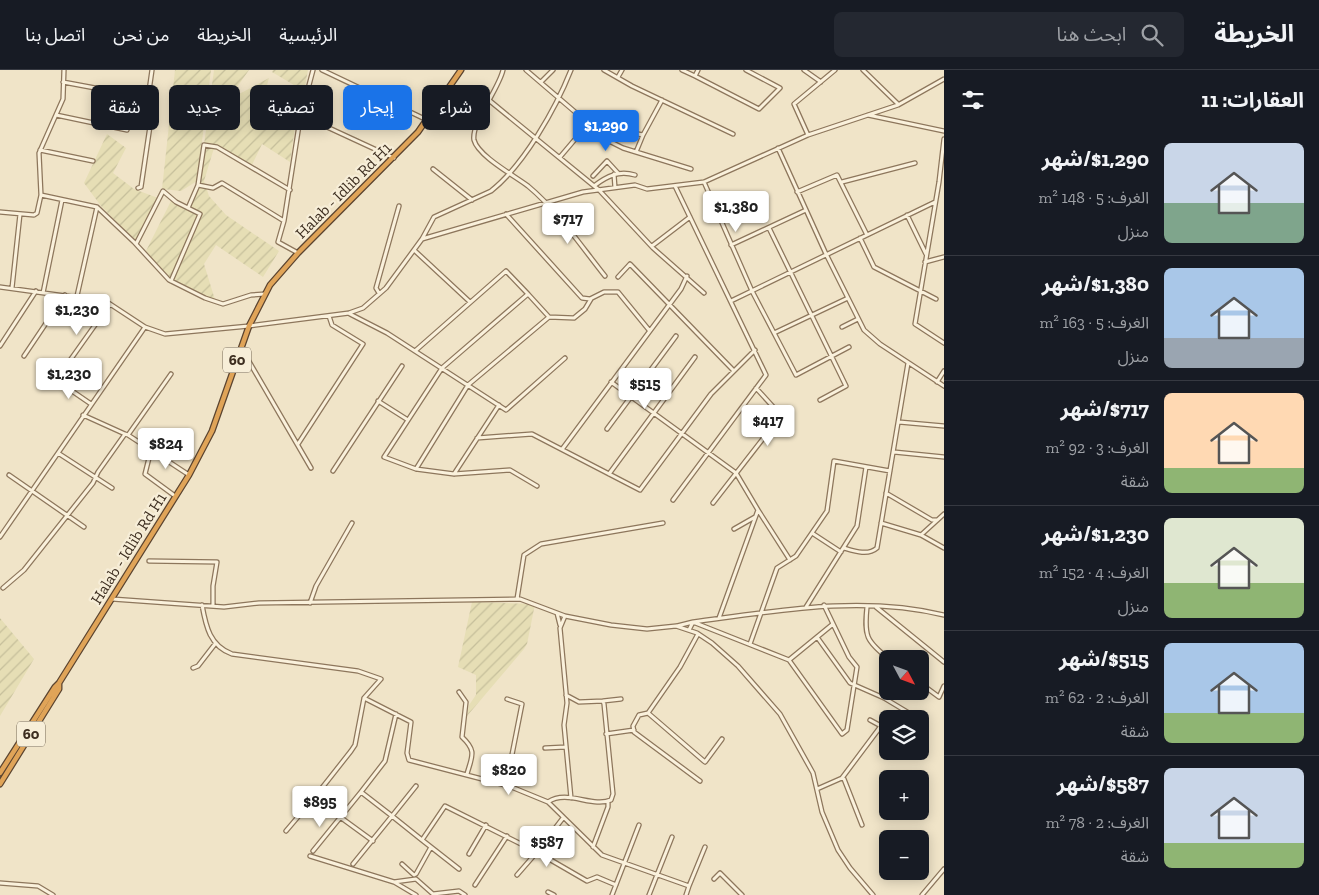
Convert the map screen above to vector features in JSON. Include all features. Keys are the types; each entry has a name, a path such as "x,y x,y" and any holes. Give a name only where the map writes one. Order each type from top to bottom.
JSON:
{"highway":[{"name":"Halab - Idlib Rd H1","path":"451,85 461,70"},
{"name":"Halab - Idlib Rd H1","path":"0,774 189,474 212,431 249,326 278,273 394,158 422,126"},
{"name":"60","path":"0,784 59,689 59,683"},
{"path":"6,775 16,755 12,754"}],"street":[{"path":"0,212 34,216 37,213 41,195 40,150 63,98 64,70"},
{"path":"150,85 152,70"},
{"path":"309,85 313,70"},
{"path":"322,70 422,118"},
{"path":"503,70 490,101 599,190 652,246 704,293"},
{"path":"526,70 609,141 636,152 691,169"},
{"path":"541,82 553,70"},
{"path":"0,287 77,296 110,304 145,327 165,334 329,316 349,313 363,308 379,293 414,250 434,218 491,191 508,172 536,137 560,98 571,70"},
{"path":"604,70 733,134"},
{"path":"618,77 622,70"},
{"path":"682,70 759,109 780,88 746,70"},
{"path":"695,76 698,70"},
{"path":"804,70 821,82"},
{"path":"808,135 794,104 835,70"},
{"path":"863,70 898,104"},
{"path":"422,239 545,202 599,190 635,185 647,189 704,182 808,135 898,104 944,79"},
{"path":"63,82 91,87"},
{"path":"636,152 662,100"},
{"path":"56,115 91,122"},
{"path":"867,115 944,131"},
{"path":"588,124 643,135"},
{"path":"560,157 588,124"},
{"path":"138,188 141,187 149,130"},
{"path":"298,253 278,242 290,190 299,130"},
{"path":"333,130 394,158"},
{"path":"476,130 474,139 478,148 545,202 606,276"},
{"path":"944,139 936,202 915,324 944,343"},
{"path":"188,208 198,185 204,144 217,147 290,190"},
{"path":"778,148 826,254 864,330 908,363 944,386"},
{"path":"40,150 93,161"},
{"path":"593,176 607,161 616,174 614,188"},
{"path":"842,182 914,163"},
{"path":"433,169 472,200"},
{"path":"594,186 616,174 625,172 635,175"},
{"path":"797,192 837,175 867,235"},
{"path":"704,182 752,291 796,375 849,347"},
{"path":"939,182 944,182"},
{"path":"198,185 213,188 222,184 284,221"},
{"path":"673,500 766,375 675,186"},
{"path":"136,244 163,191 200,214 171,281"},
{"path":"41,195 97,207 171,281 220,304 230,303 251,295 265,294"},
{"path":"43,293 62,200"},
{"path":"731,301 936,202"},
{"path":"379,293 376,288 399,206"},
{"path":"77,296 97,207"},
{"path":"731,245 806,210"},
{"path":"12,288 20,214"},
{"path":"506,214 582,298 591,298 607,291 618,292 649,330"},
{"path":"908,216 926,255"},
{"path":"652,246 690,217"},
{"path":"769,228 846,386 820,400"},
{"path":"860,238 874,267 936,299"},
{"path":"414,250 470,302"},
{"path":"925,262 944,257"},
{"path":"618,277 630,264 733,370"},
{"path":"415,350 506,271 549,317"},
{"path":"563,448 669,302 681,289 687,276"},
{"path":"0,346 36,291"},
{"path":"528,294 442,368 384,457 416,469 454,474 510,470 537,486"},
{"path":"24,356 65,295"},
{"path":"416,469 468,386 549,317 574,318 584,309 591,298"},
{"path":"774,333 848,298"},
{"path":"56,380 110,304"},
{"path":"349,313 415,350 506,410 565,358"},
{"path":"298,444 362,344 332,325 329,316"},
{"path":"842,327 858,319"},
{"path":"0,537 145,327"},
{"path":"607,430 676,336"},
{"path":"477,438 532,434 563,448 640,490 711,394 755,350"},
{"path":"239,353 247,358 311,468"},
{"path":"609,474 695,357"},
{"path":"812,533 842,550 862,552 873,551 877,548 908,363"},
{"path":"333,471 402,366"},
{"path":"937,382 944,371"},
{"path":"44,372 91,404"},
{"path":"4,588 24,570 67,515 171,374"},
{"path":"611,382 736,473 790,560"},
{"path":"714,503 769,431 777,411 756,388"},
{"path":"378,401 408,420"},
{"path":"454,474 499,405"},
{"path":"84,416 126,434 189,474"},
{"path":"899,422 944,426"},
{"path":"150,450 144,474 175,496"},
{"path":"894,452 944,457"},
{"path":"58,453 112,488"},
{"path":"750,644 777,568 796,556 827,510 834,461 890,471"},
{"path":"805,607 857,526 866,467"},
{"path":"9,475 84,527"},
{"path":"886,494 932,520 937,520"},
{"path":"719,618 758,510"},
{"path":"921,535 944,514"},
{"path":"734,529 756,517"},
{"path":"310,603 316,586 352,523"},
{"path":"517,599 524,555 541,544 663,523"},
{"path":"881,523 921,535 944,548"},
{"path":"149,561 217,562 213,586 213,606"},
{"path":"110,600 123,598 213,606 517,599 528,601 565,616 611,625 647,629 824,605 914,608 944,615"},
{"path":"693,622 789,660 842,734 848,730 857,667 849,657 824,605"},
{"path":"202,606 206,623 215,644 232,654 358,671 380,678 381,681 364,698 354,745 286,831"},
{"path":"868,607 864,629 871,645 879,651"},
{"path":"875,607 944,662"},
{"path":"557,613 566,695 564,725 571,798"},
{"path":"560,628 565,616"},
{"path":"689,630 693,622"},
{"path":"789,660 833,624"},
{"path":"676,626 698,634 731,660 771,701 803,751 813,773 822,812 838,850 850,868 874,895"},
{"path":"634,730 639,715 648,713 680,666 698,634"},
{"path":"817,637 855,687 884,698 903,710"},
{"path":"193,668 198,666 215,644"},
{"path":"929,690 939,697 944,686"},
{"path":"460,692 466,702 462,737 472,745 473,752 467,774"},
{"path":"566,695 579,702 621,699"},
{"path":"364,698 411,722 407,753 409,760 506,785 548,802 593,847 605,856 689,886"},
{"path":"506,785 522,704 507,699"},
{"path":"593,847 608,807 608,801 611,800 613,794 602,701"},
{"path":"648,713 705,762 722,739"},
{"path":"313,851 385,762 396,714"},
{"path":"817,789 842,778 881,726 870,720"},
{"path":"606,734 634,730"},
{"path":"634,730 650,745 700,781"},
{"path":"545,748 566,748"},
{"path":"842,778 862,824"},
{"path":"354,864 416,786"},
{"path":"360,792 459,870"},
{"path":"314,798 373,841"},
{"path":"548,802 558,798 608,801"},
{"path":"422,840 445,806 507,836 588,881 596,877 616,885"},
{"path":"517,876 563,818"},
{"path":"469,854 486,825"},
{"path":"612,895 639,825"},
{"path":"475,885 507,836"},
{"path":"649,895 672,837"},
{"path":"402,864 414,875 416,874 431,847"},
{"path":"686,895 705,847"},
{"path":"310,856 394,882 416,895"},
{"path":"922,895 944,869"},
{"path":"714,879 720,873 742,895"},
{"path":"394,882 416,879 433,894 459,891 465,895"},
{"path":"0,883 38,886 53,895"},
{"path":"548,892 554,895"}],"shaded area":[{"path":"175,70 211,70 209,85 173,85"},
{"path":"214,70 249,70 238,85 212,85"},
{"path":"273,70 308,70 305,85 294,85 272,72"},
{"path":"269,78 267,85 256,85"},
{"path":"250,88 250,130 295,130 290,162 262,144 251,167 214,148 204,181 209,196 226,215 279,251 263,277 216,245 204,264 216,303 171,280 145,253 171,201 188,210 199,182 206,130 240,130 240,94"},
{"path":"169,125 169,130 203,130 197,181 181,191 162,189"},
{"path":"107,134 126,148 113,173 134,189 158,198 135,241 101,206 84,183"},
{"path":"472,602 535,604 527,644 524,649 467,716 469,705 476,695 476,675 458,667"},
{"path":"0,618 34,659 0,716"}]}
